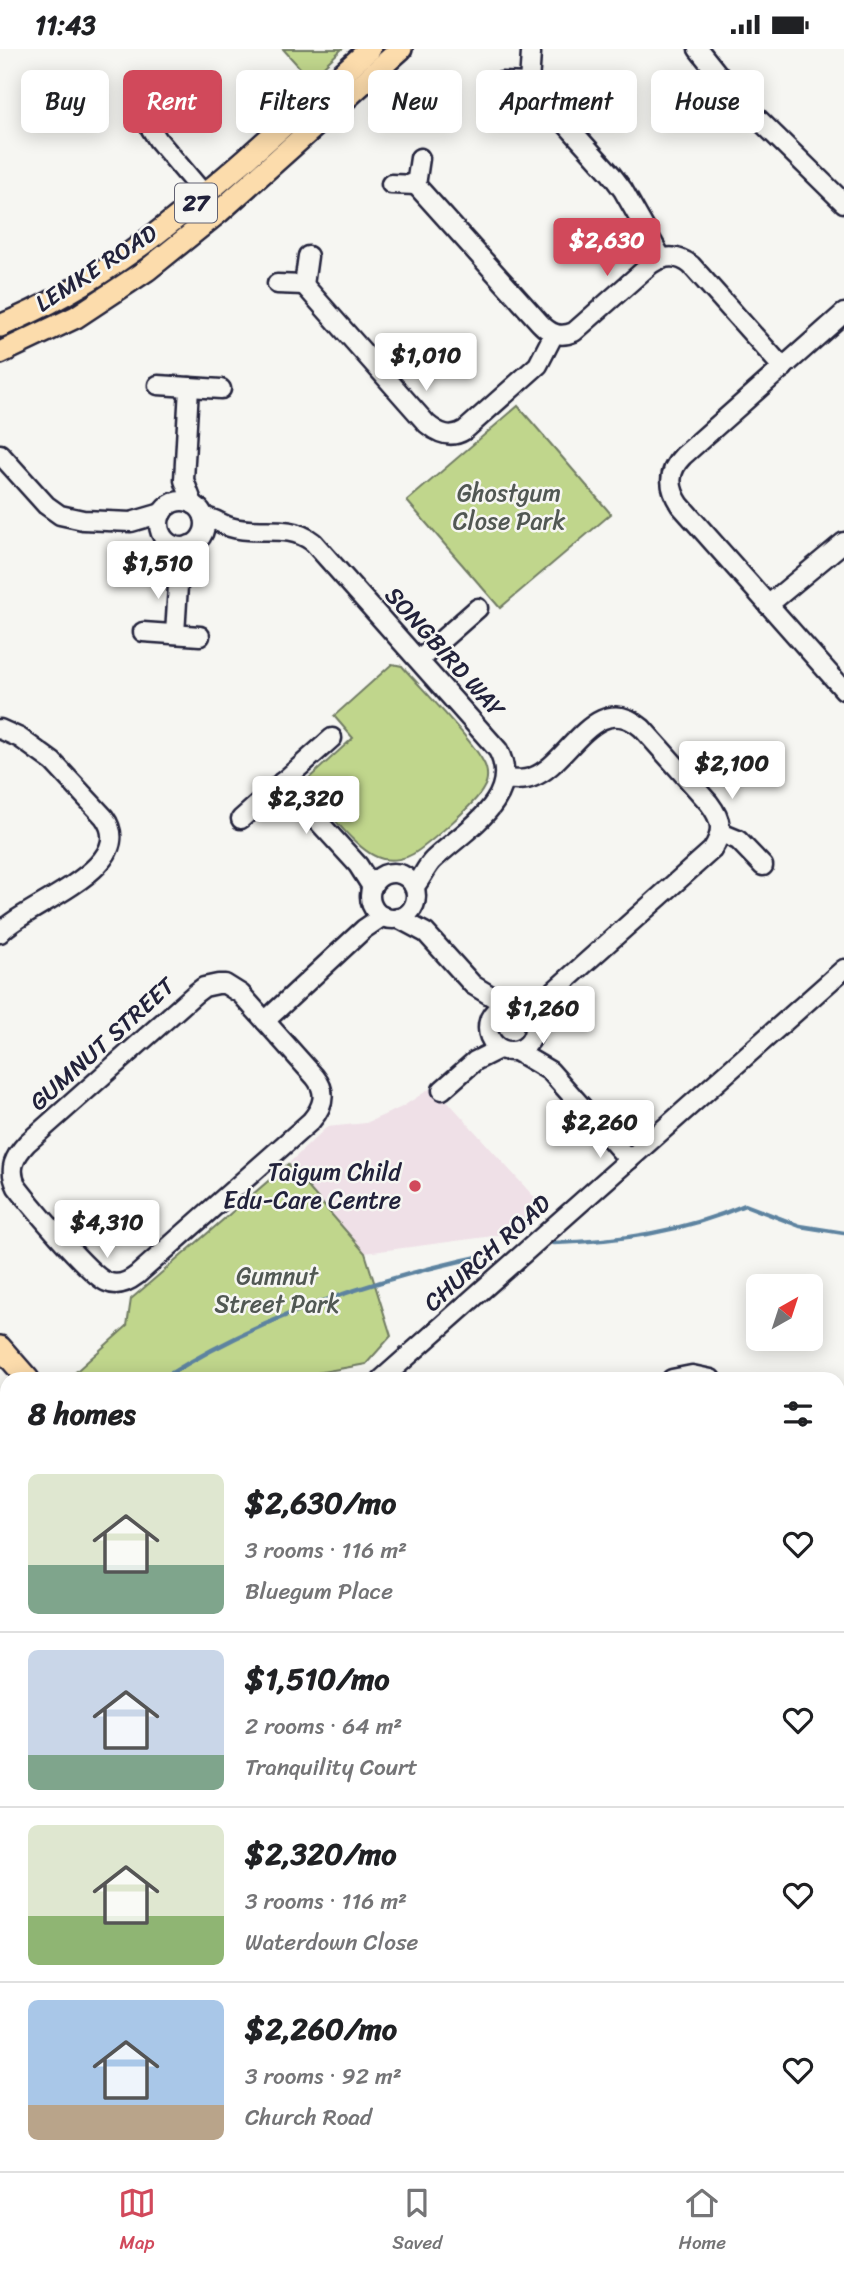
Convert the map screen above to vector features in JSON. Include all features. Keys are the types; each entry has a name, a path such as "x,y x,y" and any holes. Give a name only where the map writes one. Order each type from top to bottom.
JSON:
{"main road":[{"name":"LEMKE ROAD","path":"0,326 64,297 153,238 370,49"},
{"name":"LEMKE ROAD","path":"0,353 76,317 147,270 219,212 401,49"},
{"path":"0,1347 22,1372"}],"street":[{"path":"698,49 738,99 844,203"},
{"path":"530,70 531,53"},
{"path":"154,133 219,212"},
{"path":"574,133 623,190 662,258"},
{"path":"416,185 420,158"},
{"path":"391,184 416,185 540,324 554,334 569,334 580,328 662,258 680,258 691,265 783,368"},
{"path":"304,285 308,256"},
{"path":"277,284 304,285 427,424 447,436 465,430 533,370 544,357 554,334"},
{"path":"844,313 683,456 674,467 670,478 672,490 680,505 844,690"},
{"path":"158,385 221,389"},
{"path":"179,569 205,523 184,509 176,493 184,480 188,387"},
{"path":"0,454 46,505 60,515 83,520 131,521 184,509"},
{"path":"175,634 179,569 160,519 184,509"},
{"name":"SONGBIRD WAY","path":"184,509 232,528"},
{"path":"131,521 183,547 196,541"},
{"name":"SONGBIRD WAY","path":"196,541 232,528 290,531 306,537 318,547 494,744 504,764 505,779"},
{"path":"768,605 844,542"},
{"path":"419,660 478,608"},
{"path":"143,632 200,636"},
{"path":"410,881 494,804 505,779 523,780 538,775 600,721 613,716 630,719 642,728 715,811 720,822 721,833 706,855 523,1018 523,1048 501,1046 475,1061 442,1090"},
{"path":"0,729 20,738 53,762 103,817 112,837 107,855 82,878 19,917 0,933"},
{"path":"241,819 332,738"},
{"path":"282,782 358,865 377,881"},
{"path":"721,833 738,840 764,866"},
{"path":"265,1021 364,929 385,914 405,915 414,905 416,899 410,881 393,873 377,881 371,902 385,914 426,933 472,985 490,1018"},
{"path":"414,905 426,933"},
{"name":"CHURCH ROAD","path":"390,1372 844,969"},
{"name":"GUMNUT STREET","path":"218,983 234,989 265,1021 319,1082 323,1096 320,1109 311,1121 130,1280 119,1284 101,1279 17,1187 12,1173 15,1157 27,1143 204,987 218,983"},
{"path":"472,985 523,1018 550,1071 629,1160"},
{"path":"523,1018 494,1012 488,1031 501,1046 550,1071"}],"shaded area":[{"name":"Taigum Child Edu-Care Centre","path":"434,1086 544,1208 516,1233 365,1253 288,1164 327,1127 366,1123 402,1107"}],"green space":[{"path":"283,49 342,49 320,70 302,70"},
{"name":"Ghostgum Close Park","path":"518,406 611,514 500,608 407,501"},
{"path":"392,664 402,666 473,746 486,768 487,776 479,795 440,833 410,856 391,860 373,855 353,840 310,791 308,779 353,738 334,716"},
{"name":"Gumnut Street Park","path":"288,1164 365,1253 391,1336 366,1364 322,1372 76,1372 127,1326 131,1299"}],"waterway":[{"path":"553,1243 651,1233 698,1222 745,1205 800,1226 844,1233"},
{"path":"174,1372 240,1336 321,1302 405,1275 491,1254"}],"place":[{"name":"Taigum Child Edu-Care Centre","path":"415,1186"}]}
